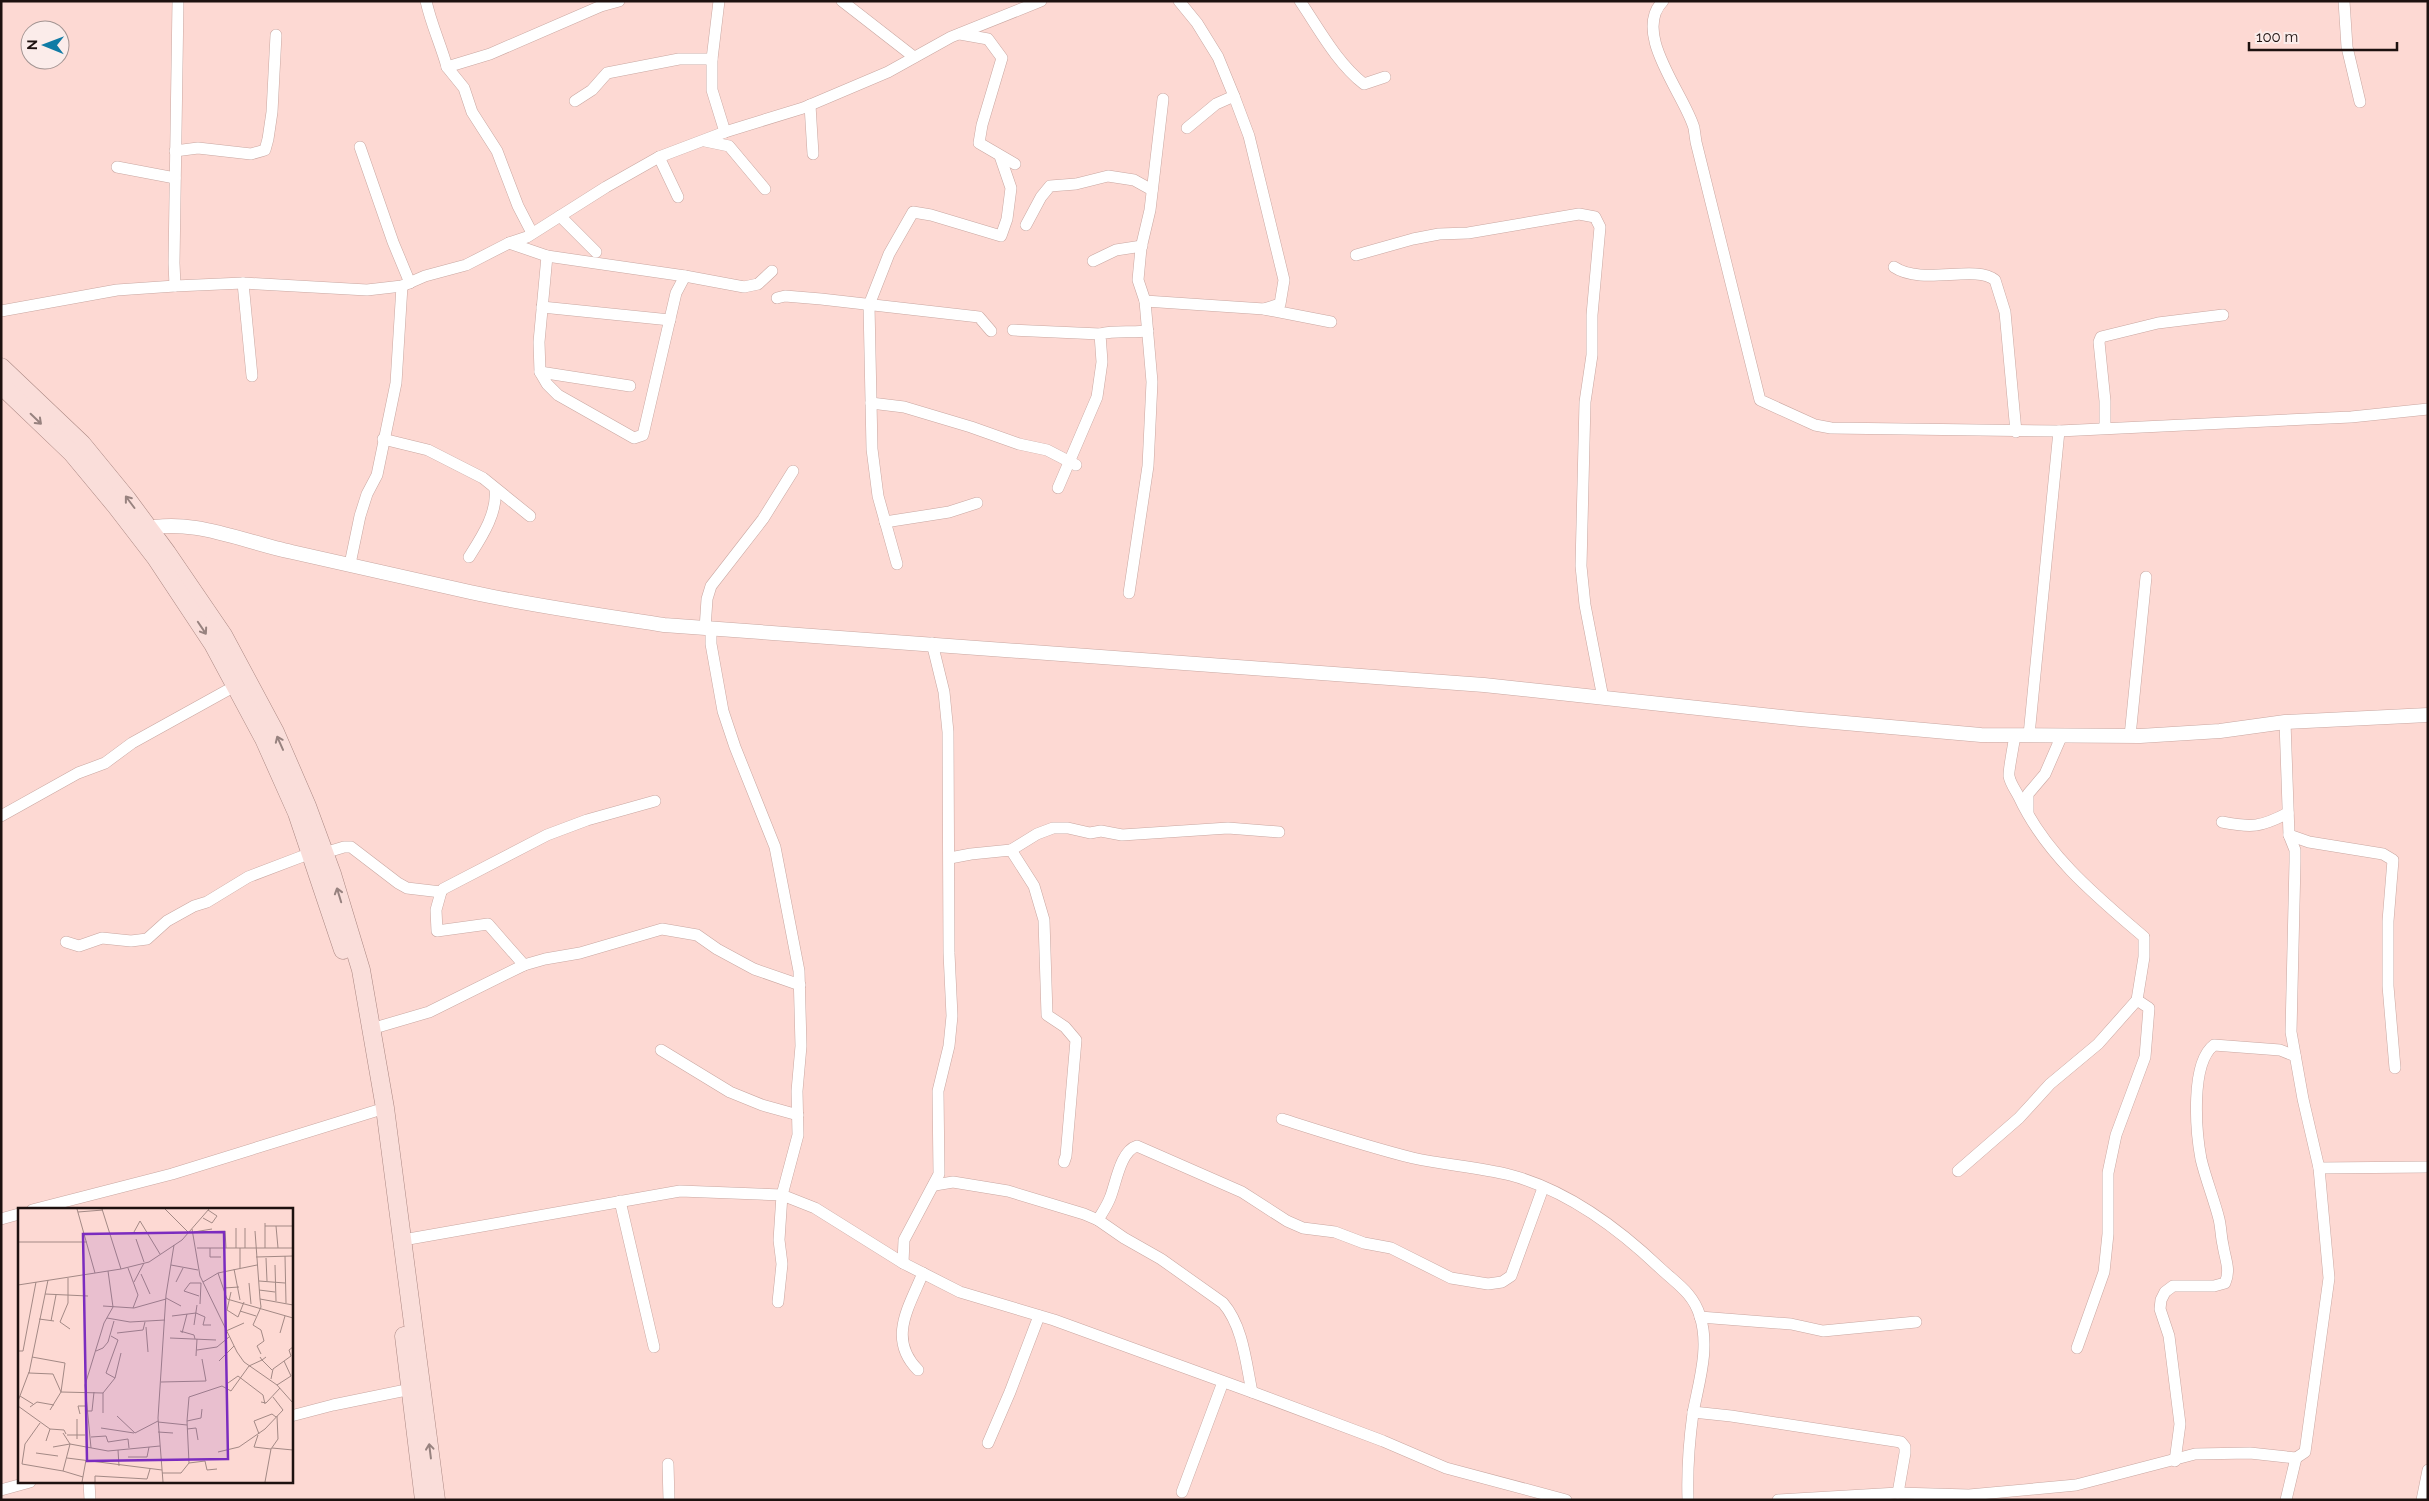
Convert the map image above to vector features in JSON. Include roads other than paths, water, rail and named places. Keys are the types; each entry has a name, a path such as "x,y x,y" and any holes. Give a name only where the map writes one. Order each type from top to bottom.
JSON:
{"main road":[{"path":"1,367 82,444 142,530 227,643 275,732 308,806 318,853 350,973 379,1109 403,1240 424,1500"},
{"path":"1,385 72,453 142,530 156,558 213,644 264,739 297,813 318,853 361,970 371,1029 379,1109 416,1389 436,1500"}],"street":[{"path":"175,286 178,1"},
{"path":"426,1 432,25 442,47 447,67 464,88 472,112 497,151 518,206 532,233"},
{"path":"447,67 490,54 601,4 619,1"},
{"path":"719,1 712,58 712,90 725,132"},
{"path":"842,1 914,57"},
{"path":"1,311 117,290 175,286 243,283 367,290 406,284 466,264 509,243 527,237 659,158 725,132 810,105 888,72 960,34 1041,1"},
{"path":"1179,1 1197,23 1218,57 1249,136 1284,280 1280,304 1264,309"},
{"path":"1300,1 1326,40 1357,78 1364,84 1385,77"},
{"path":"1663,1 1656,12 1656,49 1694,128 1760,400 1815,425 1831,428 2016,432 2059,432 2105,428 2351,417 2428,409"},
{"path":"2344,1 2347,47 2360,102"},
{"path":"960,34 988,40 1002,58 982,125 979,143 1015,164"},
{"path":"175,152 198,148 251,154 264,150 268,139 272,112 276,35"},
{"path":"575,101 592,90 606,73 624,68 679,59 712,58"},
{"path":"1187,128 1216,104 1234,96"},
{"path":"1129,593 1148,466 1152,382 1145,300 1138,280 1142,246 1150,210 1163,99"},
{"path":"810,105 813,154"},
{"path":"705,141 729,146 765,189"},
{"path":"350,564 365,501 377,475 396,383 406,284 360,146"},
{"path":"897,564 878,496 872,449 869,306 889,254 912,212 930,215 1001,236 1007,219 1011,188 1000,156"},
{"path":"659,158 678,197"},
{"path":"117,167 175,178"},
{"path":"1026,225 1041,197 1050,186 1076,184 1108,176 1134,180 1152,190"},
{"path":"1356,255 1413,239 1439,234 1468,233 1578,214 1589,215 1597,219 1600,227 1600,242 1593,295 1592,355 1585,402 1581,566 1585,605 1603,698"},
{"path":"560,216 596,252"},
{"path":"509,243 546,256 685,276 744,287 758,284 772,271"},
{"path":"1093,261 1116,250 1142,246"},
{"path":"546,256 538,356 540,372 547,384 558,394 627,434 640,437 643,435 676,293 685,276"},
{"path":"1894,267 1920,275 1985,275 1995,280 2004,312 2016,432"},
{"path":"243,283 252,376"},
{"path":"777,298 785,296 979,317 991,331"},
{"path":"1145,300 1264,309 1331,322"},
{"path":"542,307 670,320"},
{"path":"2105,428 2105,401 2099,342 2101,337 2158,323 2223,315"},
{"path":"1013,330 1100,334 1113,330 1127,333 1148,331"},
{"path":"1058,488 1073,463 1097,397 1102,362 1100,334"},
{"path":"540,372 630,386"},
{"path":"871,403 914,410 1019,444 1047,450 1073,463"},
{"path":"1958,1171 2019,1118 2050,1084 2098,1044 2137,1000 2142,972 2144,937 2091,892 2047,844 2028,816 2008,775 2013,755 2022,735 2059,432"},
{"path":"383,439 428,450 483,478 530,516"},
{"path":"778,1302 782,1264 779,1240 782,1195 795,1148 798,1115 797,1091 801,1046 799,971 775,847 738,756 723,711 708,629 707,599 711,586 763,519 793,471"},
{"path":"469,557 480,540 490,517 496,496 495,489"},
{"path":"885,522 949,512 977,503"},
{"path":"142,530 186,527 228,535 291,552 542,606 708,629 1484,685 1810,720 1981,734 2130,736 2220,731 2285,722 2428,715"},
{"path":"2130,736 2146,577"},
{"path":"903,1263 904,1240 919,1209 935,1185 939,1172 938,1090 949,1046 952,1016 949,953 948,732 944,692 932,644"},
{"path":"1,816 78,773 105,763 132,743 235,686"},
{"path":"1778,1500 1898,1493 1969,1496 2076,1485 2195,1454 2250,1453 2296,1458 2305,1452 2329,1278 2319,1168 2292,1042 2295,850 2289,835 2285,722"},
{"path":"2028,816 2028,794 2045,774 2062,735"},
{"path":"524,965 488,924 437,932 436,910 443,889 547,836 588,820 655,802"},
{"path":"2222,822 2243,826 2266,824 2288,813"},
{"path":"950,858 1011,850 1037,834 1053,828 1068,828 1090,833 1101,831 1122,835 1228,828 1279,832"},
{"path":"2289,835 2309,842 2383,854 2393,860 2388,921 2388,986 2395,1068"},
{"path":"2295,850 2309,842"},
{"path":"66,942 79,946 102,938 131,941 147,939 167,921 194,906 208,902 248,877 344,846 351,847 407,888 441,892"},
{"path":"1011,850 1034,886 1044,920 1047,1015 1065,1027 1076,1040 1074,1090 1064,1162"},
{"path":"371,1029 428,1012 524,965 545,958 580,953 662,929 697,935 717,949 754,969 800,985"},
{"path":"2077,1348 2104,1272 2108,1234 2108,1173 2116,1135 2145,1057 2149,1008 2137,1000"},
{"path":"2280,1050 2292,1042"},
{"path":"2175,1460 2180,1424 2169,1336 2160,1309 2161,1300 2165,1292 2173,1286 2214,1286 2225,1283 2228,1271 2219,1218 2200,1153 2197,1099 2201,1062 2204,1053 2214,1045 2280,1050 2295,1056"},
{"path":"661,1050 730,1092 762,1105 798,1115"},
{"path":"40,1208 172,1174 379,1109"},
{"path":"1282,1119 1366,1146 1416,1158 1511,1176 1543,1188 1588,1210 1627,1238 1692,1296 1700,1317 1703,1357 1700,1385 1693,1412 1687,1472 1688,1500"},
{"path":"1098,1220 1109,1200 1124,1158 1130,1149 1137,1146 1242,1192 1287,1221 1303,1228 1334,1232 1364,1243 1390,1248 1451,1278 1488,1284 1502,1282 1512,1276 1543,1188"},
{"path":"2319,1168 2428,1167"},
{"path":"939,1172 953,1182"},
{"path":"935,1185 953,1182 1029,1196 1098,1220 1161,1259 1229,1309 1238,1329 1252,1392"},
{"path":"403,1240 680,1191 782,1195 815,1208 903,1263 960,1292 1039,1316 1252,1392 1383,1441 1446,1468 1566,1500"},
{"path":"620,1201 654,1347"},
{"path":"1,1218 18,1214"},
{"path":"882,1250 904,1240"},
{"path":"918,1370 905,1353 902,1331 905,1316 923,1273"},
{"path":"988,1443 1014,1384 1039,1316"},
{"path":"1700,1317 1791,1324 1823,1331 1916,1322"},
{"path":"1182,1492 1223,1382"},
{"path":"292,1416 416,1389"},
{"path":"1693,1412 1740,1417 1901,1442 1905,1447 1905,1453 1898,1493"},
{"path":"2286,1500 2296,1458"},
{"path":"668,1464 669,1500"},
{"path":"2422,1500 2428,1470"},
{"path":"1,1490 23,1484"},
{"path":"89,1484 90,1500"}]}
